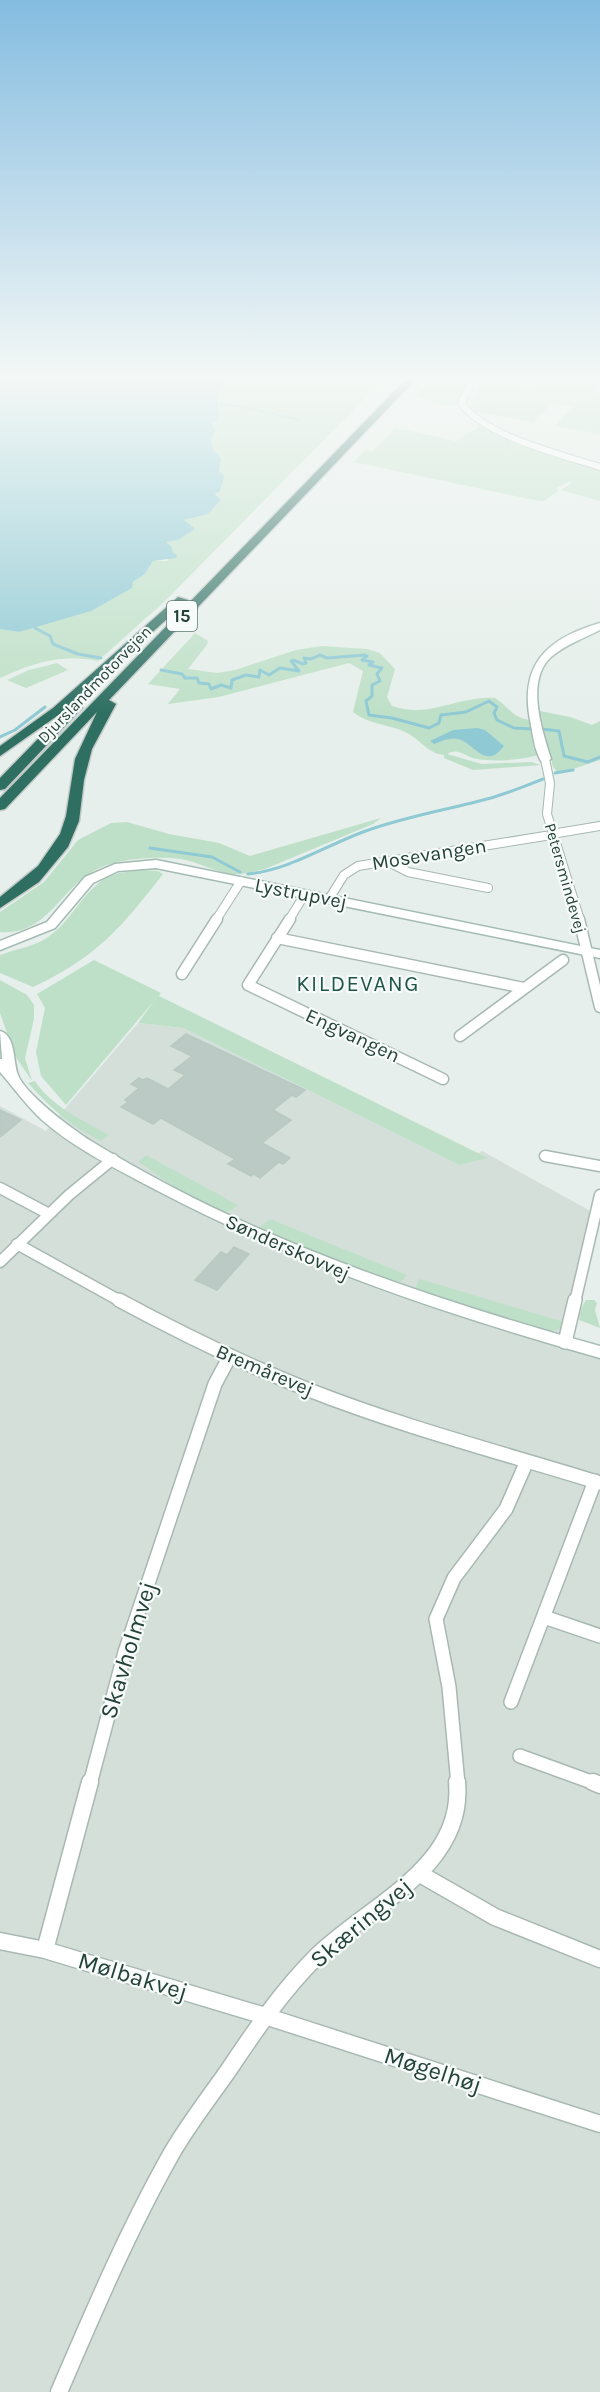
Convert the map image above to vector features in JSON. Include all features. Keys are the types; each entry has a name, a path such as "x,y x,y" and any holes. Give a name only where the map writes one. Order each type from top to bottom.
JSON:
{"highway":[{"path":"226,554 289,490"},
{"name":"Djurslandmotorvejen","path":"0,806 304,490"},
{"path":"0,904 31,881 55,856 62,844 72,822 77,780 86,743 101,716 276,519"},
{"name":"Djurslandmotorvejen","path":"0,752 58,711 185,596 0,786"}],"street":[{"name":"Petersmindevej","path":"594,952 548,835 550,783 538,736 533,679 540,663 553,651 600,627"},
{"name":"Mosevangen","path":"329,899 348,870 358,866 600,826"},
{"path":"385,860 408,872 488,888"},
{"name":"Lystrupvej","path":"0,946 27,937 51,925 89,880 115,868 156,864 594,952"},
{"path":"182,974 241,881"},
{"name":"Engvangen","path":"305,894 248,985 443,1079"},
{"name":"Lystrupvej","path":"0,939 27,937"},
{"path":"277,938 524,988"},
{"path":"594,952 600,1007"},
{"path":"460,1036 563,960"},
{"name":"Sønderskovvej","path":"0,1035 9,1058 11,1074"},
{"name":"Sønderskovvej","path":"0,1063 48,1116 86,1144 228,1221 349,1274 489,1322 600,1352"},
{"path":"545,1156 600,1166"},
{"path":"0,1262 49,1214 113,1159"},
{"path":"0,1188 49,1214"},
{"path":"565,1342 598,1216 600,1196"},
{"name":"Bremårevej","path":"17,1244 161,1323 230,1356 323,1395 598,1482"},
{"name":"Skavholmvej","path":"45,1950 125,1652 215,1384 230,1356"},
{"name":"Skæringvej","path":"59,2392 98,2301 169,2157 265,2016 315,1958 338,1936 420,1874 446,1838 459,1800 449,1688 438,1642 436,1619 454,1578 506,1509 518,1489 527,1461"},
{"path":"511,1702 598,1482"},
{"path":"544,1617 600,1636"},
{"path":"520,1756 600,1785"},
{"path":"420,1874 495,1917 600,1959"},
{"name":"Mølbakvej","path":"0,1941 45,1950 265,2016"},
{"name":"Møgelhøj","path":"265,2016 600,2124"}],"shaded area":[{"path":"138,1023 183,1028 459,1165 482,1151 594,1213 560,1346 600,1359 600,2392 0,2392 0,1106 46,1131"}],"green space":[{"path":"217,490 275,490 165,601 98,661 72,658 48,661 0,678 0,629 19,632 43,623 133,582 145,574 153,561 167,561 173,553 166,542 178,540 184,520 208,514 221,500 215,493"},
{"path":"485,490 558,491 544,501"},
{"path":"561,490 600,490 600,501"},
{"path":"195,633 208,641 188,669 217,673 235,670 296,650 322,646 367,649 380,653 395,669 387,697 392,706 419,710 469,700 495,698 521,718 533,720 539,755 492,760 477,759 459,752 447,754 482,764 531,762 541,765 473,770 444,758 444,755 429,749 407,733 359,716 353,712 363,671 349,663 219,697 168,704 180,689 148,684"},
{"path":"57,663 68,670 26,688 7,680 29,670"},
{"path":"540,711 570,717 592,725 600,721 600,760 557,772 553,767"},
{"path":"381,818 373,824 265,869 245,873 226,873 187,860 172,858 142,858 113,863 90,873 44,917 32,925 17,931 0,932 0,912 44,882 78,840 111,823 127,822 169,834 219,843 250,856"},
{"path":"142,870 158,871 163,874 120,925 74,965 33,987 0,973 0,955 31,946 48,937 64,923 97,884 114,874"},
{"path":"94,960 161,993 159,996 488,1158 459,1165 183,1028 138,1023 154,1001 66,1105 41,1076 36,1052 45,1008 37,994"},
{"path":"0,980 27,995 34,1005 34,1019 25,1058 32,1081 15,1056 0,1013"},
{"path":"35,1081 59,1106 109,1135 101,1141 71,1123 28,1083"},
{"path":"146,1155 238,1205 225,1212 206,1206 138,1162"},
{"path":"270,1219 407,1275 402,1281 387,1282 259,1228"},
{"path":"420,1279 564,1322 561,1328 549,1332 417,1293 416,1286"},
{"path":"586,1300 594,1300 597,1303 595,1310 600,1328 579,1320"}],"water":[{"path":"0,490 220,490 215,494 221,500 208,514 184,520 195,529 178,540 166,542 177,555 176,558 153,561 145,574 133,582 132,588 91,611 19,632 0,629"},
{"path":"477,728 485,730 504,746 497,753 486,756 458,739 449,739 434,744 430,741 453,730"}],"building":[{"path":"186,1034 305,1090 296,1097 292,1095 273,1110 291,1120 262,1143 290,1158 283,1164 279,1162 260,1178 254,1174 251,1176 228,1164 235,1159 161,1118 153,1124 121,1107 128,1102 125,1100 139,1088 131,1084 139,1078 143,1080 147,1078 168,1089 185,1075 174,1070 192,1056 171,1046"},
{"path":"0,1110 21,1120 0,1137"},
{"path":"234,1247 249,1254 217,1290 195,1280 221,1252 227,1255"}],"waterway":[{"path":"35,628 50,636 53,644 78,654 101,658"},
{"path":"161,670 182,674 185,678 197,678 199,683 209,684 211,689 221,685 231,688 232,680 246,675 259,677 260,670 269,675 280,668 299,671 291,661 293,660 303,664 306,663 304,658 311,659 320,655 327,658 365,655 367,656 362,660 373,662 369,665 382,668 377,674 380,681 372,685 372,696 366,701 369,715 392,718 429,728 439,723 441,715 466,712 489,701 497,707 494,713 497,720 514,728 532,729"},
{"path":"0,737 15,730 45,707"},
{"path":"542,729 559,731 564,756 588,762 600,757"},
{"path":"555,773 573,770"},
{"path":"248,874 292,863 378,827 494,797 543,779"},
{"path":"150,848 212,857 240,872"}],"district":[{"name":"KILDEVANG","path":"358,983"}]}
